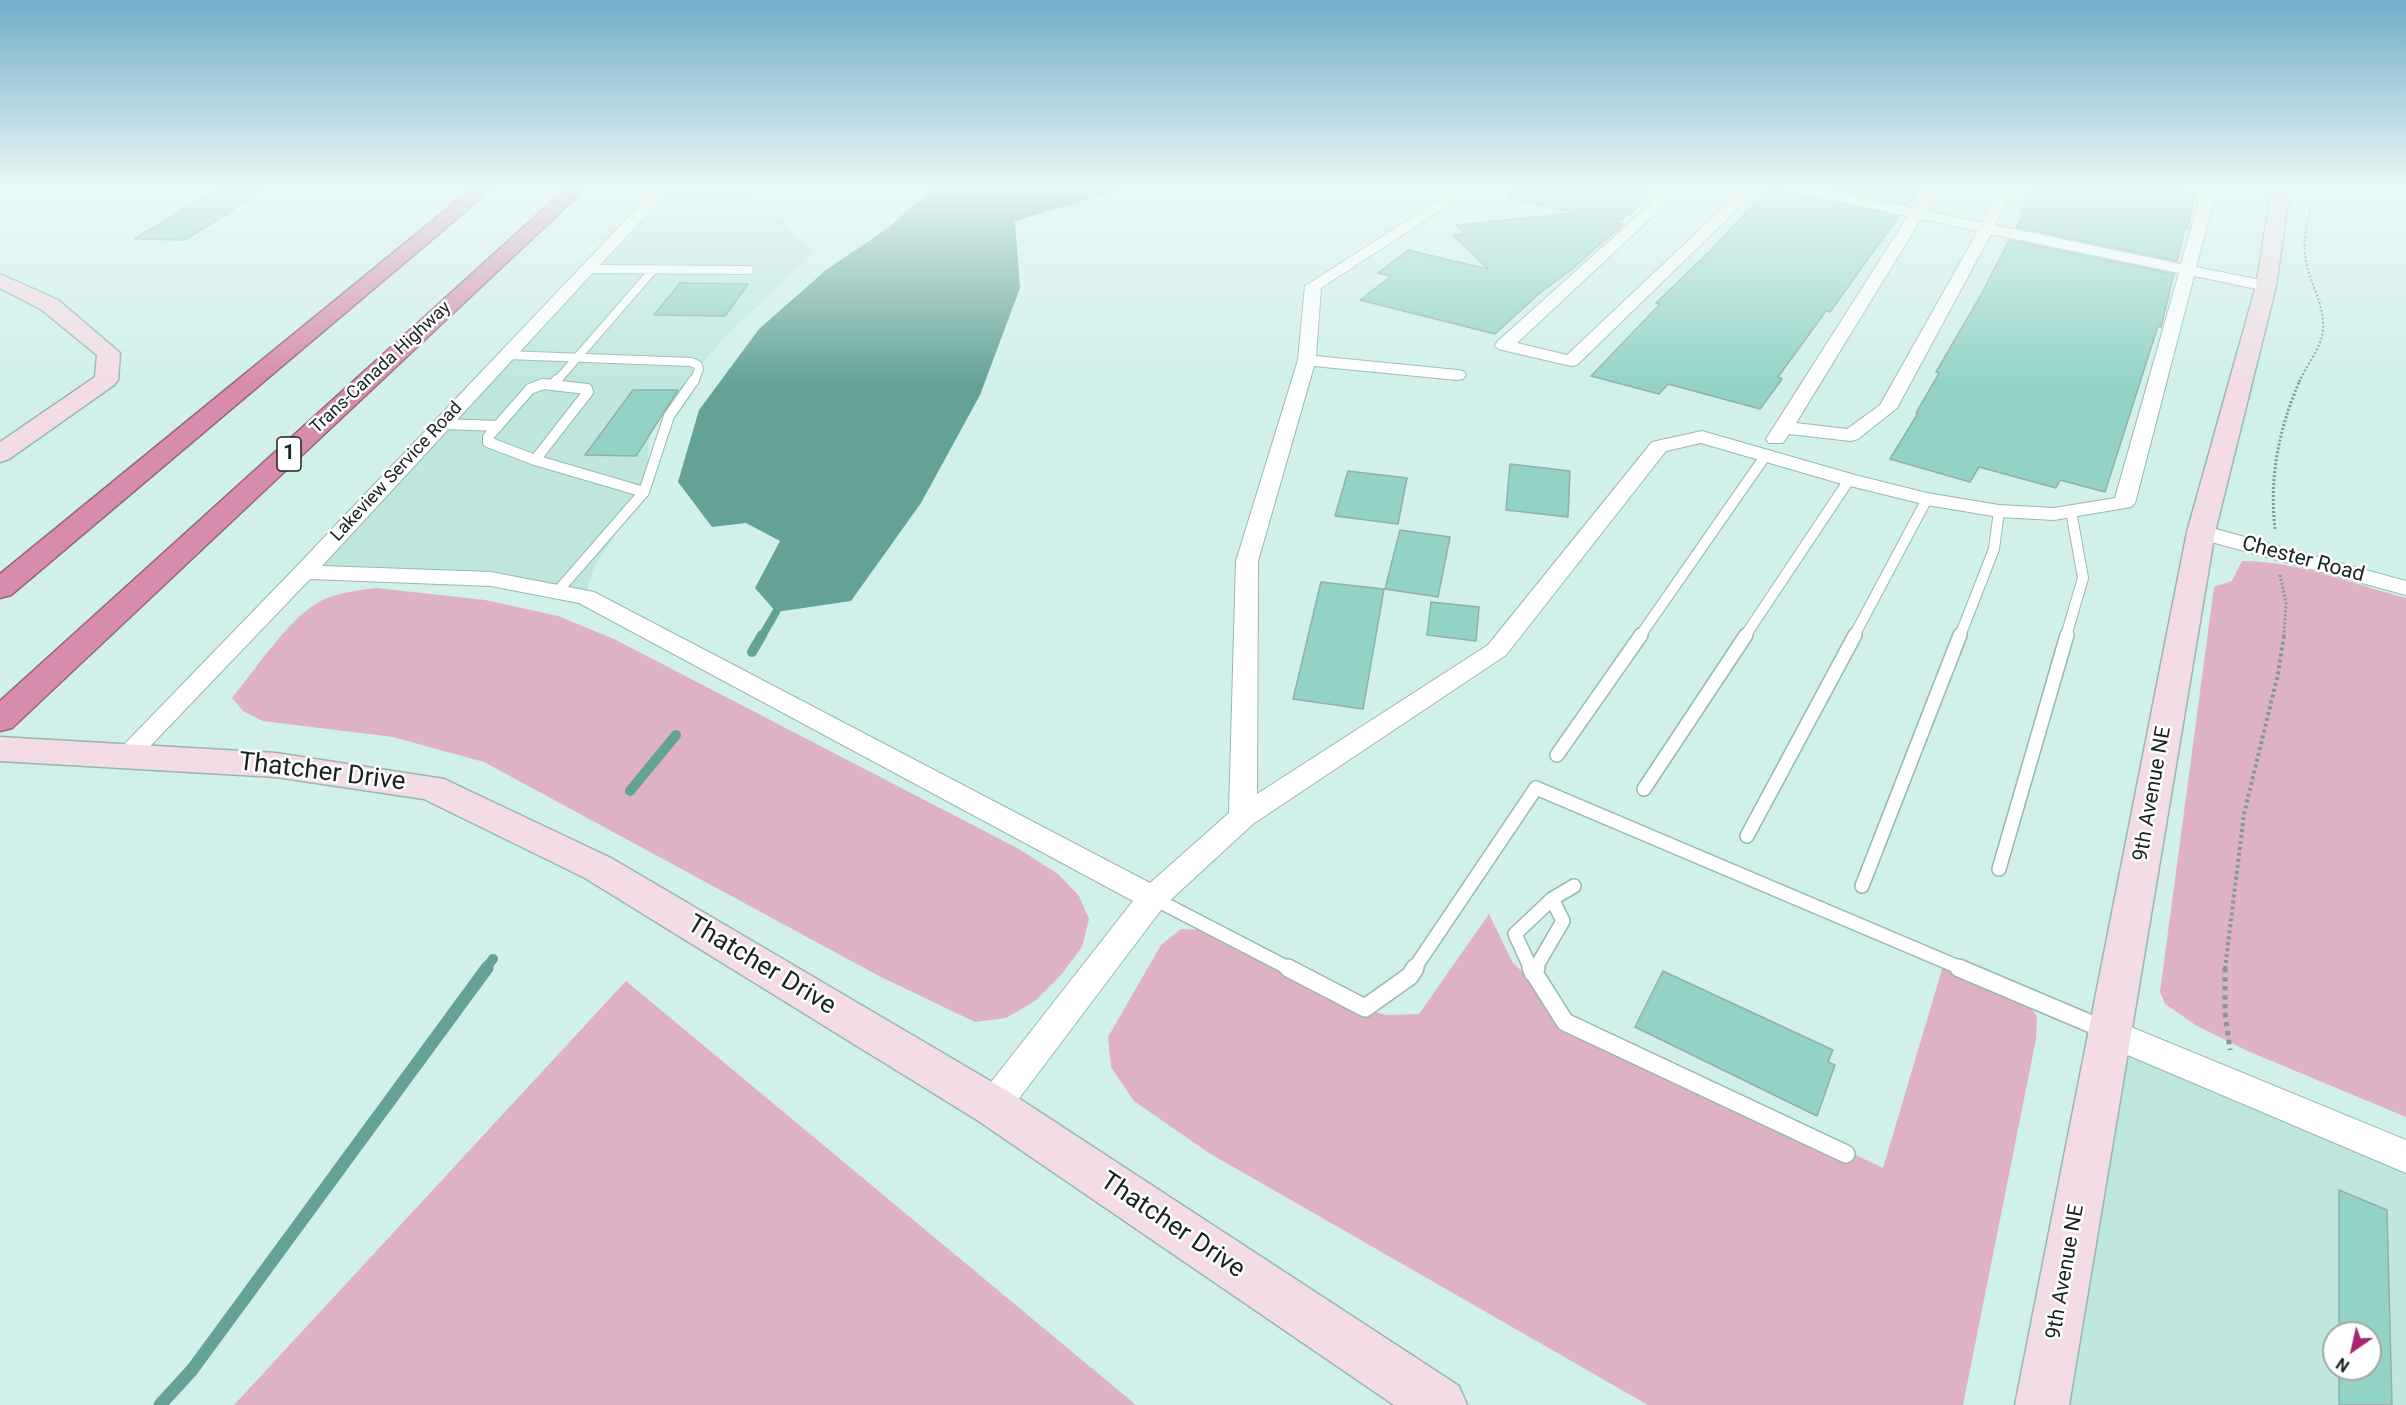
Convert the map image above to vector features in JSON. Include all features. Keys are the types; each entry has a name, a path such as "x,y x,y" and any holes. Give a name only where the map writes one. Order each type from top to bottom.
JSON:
{"highway":[{"path":"0,589 406,253"},
{"name":"Trans-Canada Highway","path":"0,720 507,253"}],"street":[{"name":"Lakeview Service Road","path":"127,755 304,572 603,253"},
{"path":"1243,817 1247,561 1307,360 1313,286 1366,253"},
{"path":"1605,253 1504,345 1570,361 1684,253"},
{"path":"1766,455 1893,253"},
{"path":"1783,427 1851,435 1888,408 1974,253"},
{"path":"2097,253 2266,286"},
{"path":"993,1106 1153,898 1243,817 1497,650 1659,446 1702,437 1927,500 1999,511 2054,514 2124,503 2192,253"},
{"name":"9th Avenue NE","path":"2042,1405 2201,532 2266,286 2271,253"},
{"path":"0,280 50,305 109,353 106,380 0,454"},
{"path":"1307,360 1457,375"},
{"name":"Chester Road","path":"2201,532 2406,588"},
{"path":"304,572 491,579 586,597 1153,898"},
{"name":"Thatcher Drive","path":"0,749 276,765 431,788 598,868 993,1106 1440,1405"},
{"path":"2109,1032 2406,1157"}],"lane":[{"path":"588,269 749,270"},
{"path":"554,384 654,269"},
{"path":"507,355 691,362 698,365 699,369 693,384 669,416 644,492 557,592"},
{"path":"535,460 588,392 582,386 543,384 530,389 488,437 488,442 535,460 644,492"},
{"path":"443,424 498,426"},
{"path":"1557,755 1766,455"},
{"path":"1644,789 1849,480"},
{"path":"1747,836 1927,500"},
{"path":"1862,886 1994,549 1999,511"},
{"path":"1999,870 2083,578 2071,511"},
{"path":"1153,898 1365,1008 1410,976 1536,788 2109,1032"},
{"path":"1574,886 1552,899 1515,934 1533,973 1565,1022 1846,1154"},
{"path":"1533,973 1563,921 1552,899"}],"path":[{"path":"2237,1086 2224,1018 2225,965 2235,875 2249,786 2271,706 2282,649 2286,605 2273,519 2273,476 2281,429 2312,351 2323,336 2324,310 2304,253"}],"shaded area":[{"path":"613,253 814,253 723,339 649,428 647,487 595,565 585,596 498,578 310,570"},
{"path":"852,253 1017,253 1020,288 980,395 921,503 851,601 776,612 755,588 780,541 746,523 712,527 678,482 699,410 759,329 826,270"},
{"path":"2242,561 2304,569 2406,598 2406,1117 2250,1052 2197,1026 2165,1004 2160,992 2214,587 2232,581"},
{"path":"377,588 485,600 558,616 614,639 1019,849 1058,874 1079,896 1089,919 1082,947 1061,975 1035,1001 1006,1018 975,1022 879,976 484,762 393,737 263,721 243,711 232,698 288,628 314,605 339,594"},
{"path":"1489,914 1513,963 1566,1012 1679,1071 1883,1168 1943,966 2027,1004 2037,1016 2036,1039 1963,1405 1648,1405 1209,1153 1134,1101 1111,1067 1108,1037 1161,945 1181,929 1204,930 1351,1006 1387,1015 1419,1014"},
{"path":"626,981 1136,1405 234,1405"},
{"path":"2109,1032 2406,1157 2406,1405 2042,1405"}],"building":[{"path":"1405,253 1419,253 1488,269 1471,253 1591,253 1542,291 1495,334 1360,300 1391,276 1378,273"},
{"path":"1708,253 1873,253 1830,312 1826,311 1778,377 1782,379 1760,409 1668,384 1659,394 1591,376 1660,304 1656,303"},
{"path":"2003,253 2070,253 2174,274 2161,327 2158,326 2105,492 2060,480 2056,488 1979,467 1970,482 1890,459 1918,413 1916,413 1939,373 1936,372"},
{"path":"2137,253 2179,253 2177,261"},
{"path":"680,283 748,284 725,316 654,315"},
{"path":"633,390 678,390 636,456 585,455"},
{"path":"1510,464 1570,471 1568,517 1506,510"},
{"path":"1348,471 1407,478 1398,524 1335,516"},
{"path":"1400,530 1450,537 1438,597 1385,589"},
{"path":"1321,582 1384,589 1363,709 1293,699"},
{"path":"1431,602 1479,607 1476,641 1427,635"},
{"path":"1663,971 1833,1050 1828,1062 1835,1065 1817,1116 1635,1027"},
{"path":"2339,1190 2387,1210 2392,1405 2339,1405 2339,1381 2382,1381 2382,1321 2339,1321"}],"waterway":[{"path":"762,636 776,612"},
{"path":"752,652 762,635"},
{"path":"630,791 676,735"},
{"path":"485,969 493,959"},
{"path":"160,1405 192,1370 487,968"}]}
